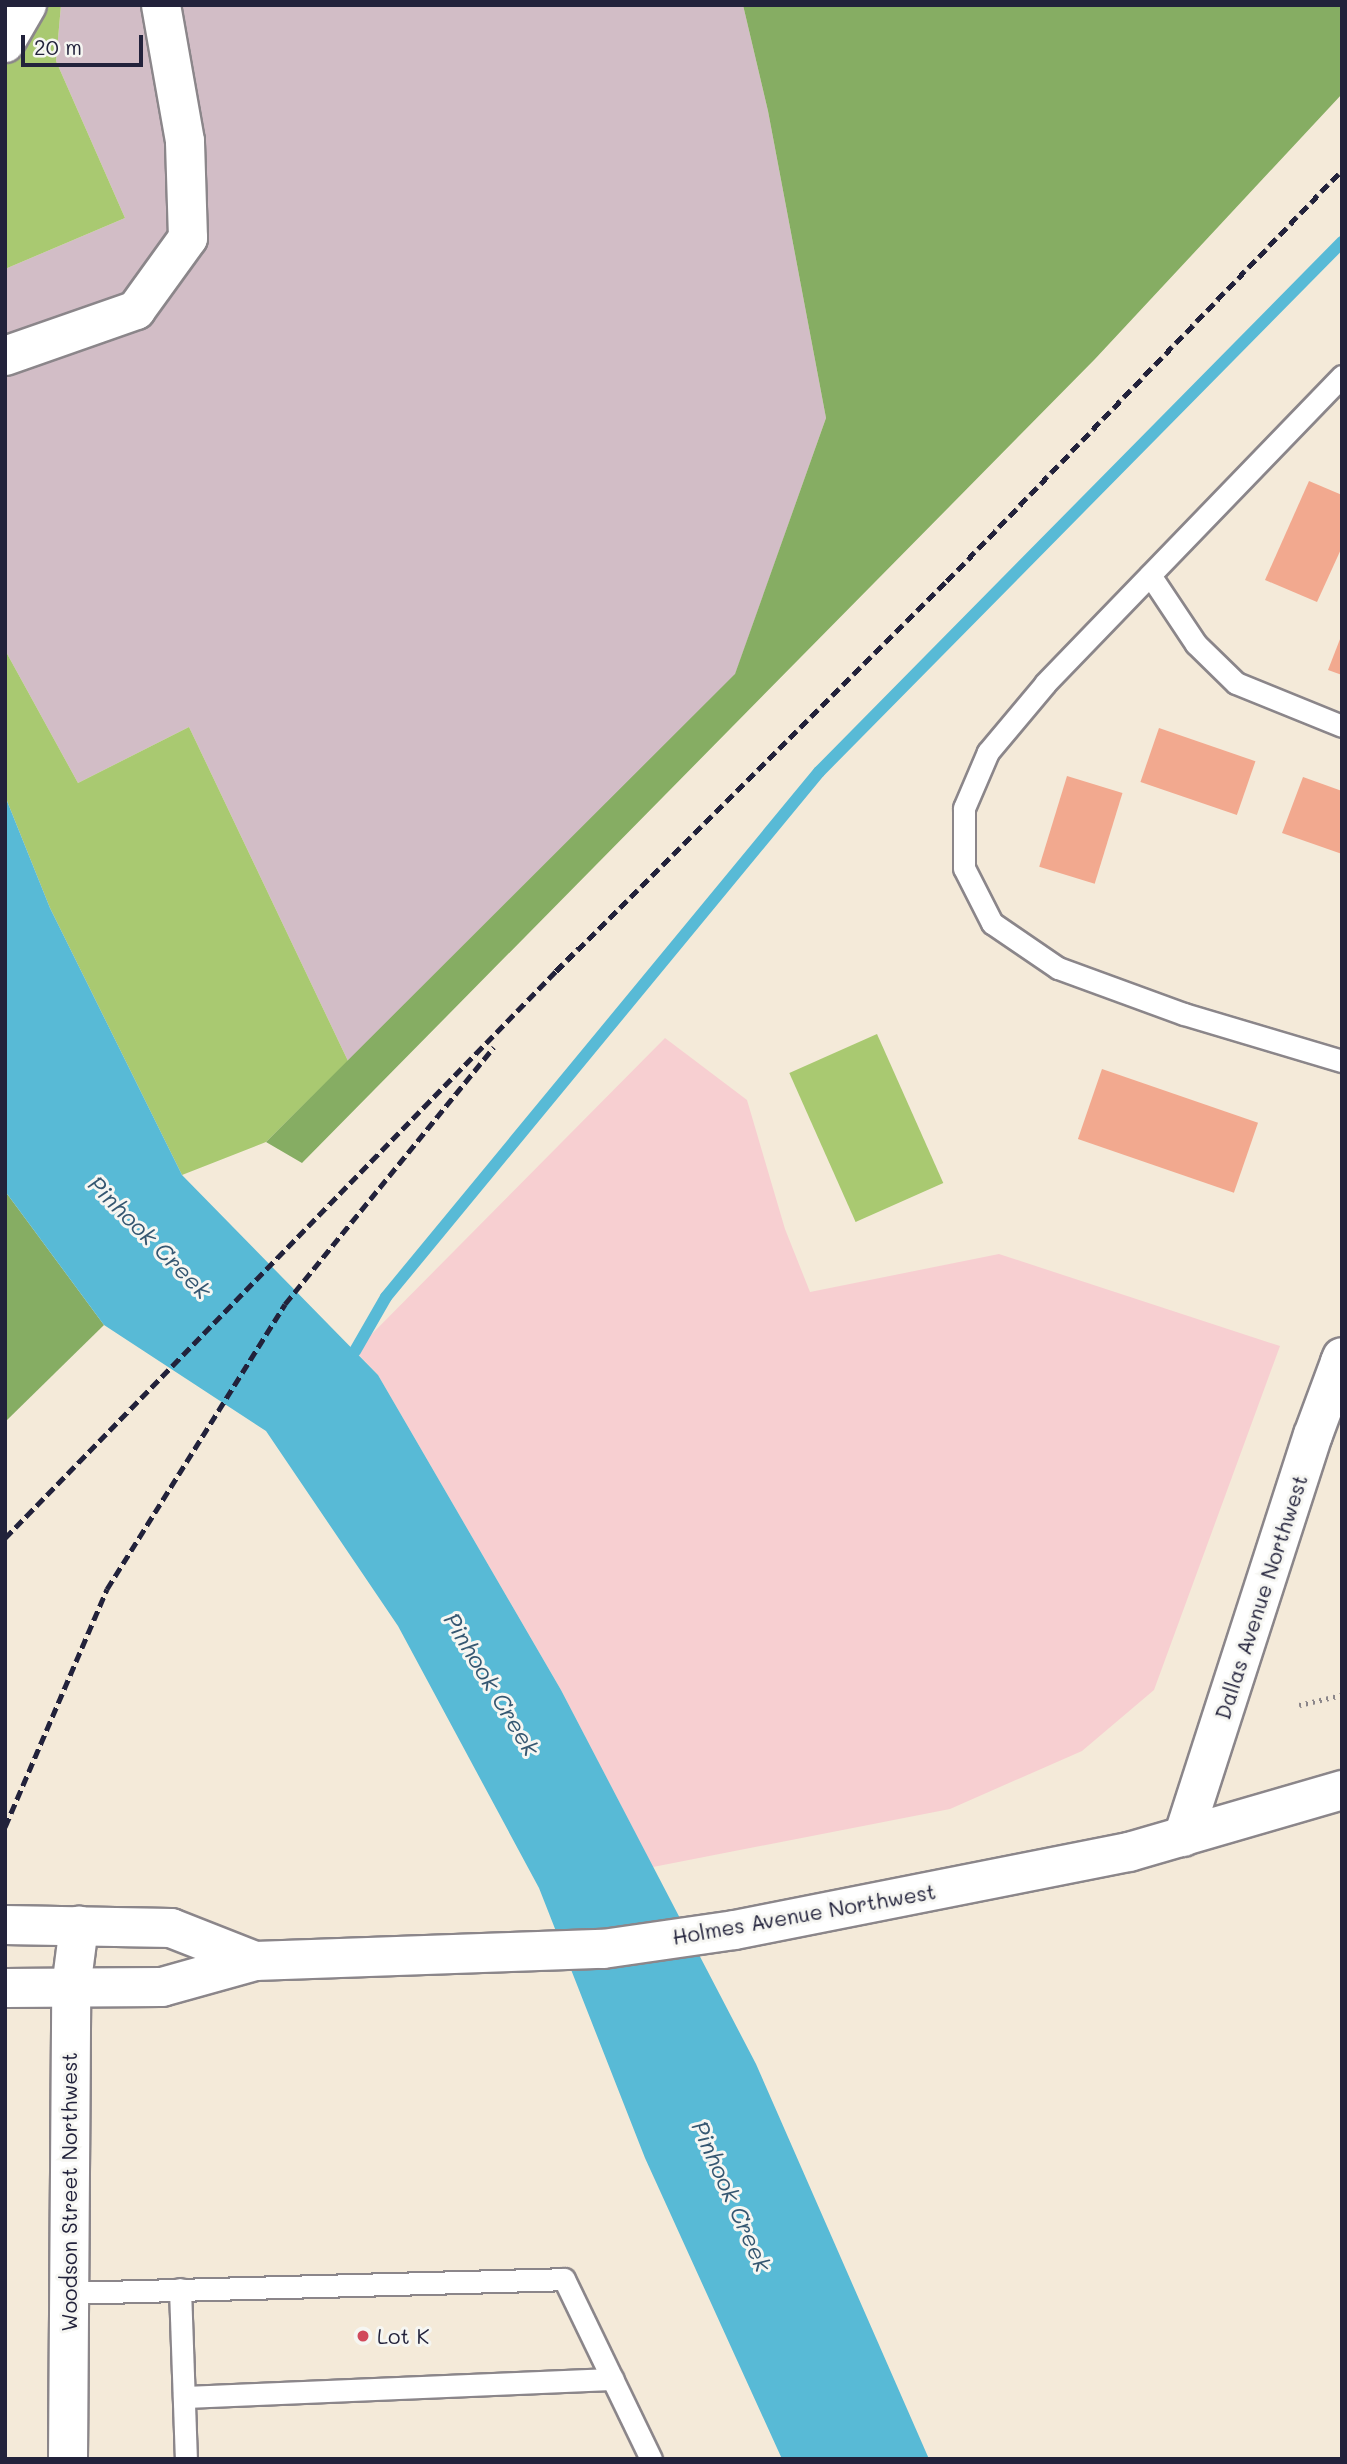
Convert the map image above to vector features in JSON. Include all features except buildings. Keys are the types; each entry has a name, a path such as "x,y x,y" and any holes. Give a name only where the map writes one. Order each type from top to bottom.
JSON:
{"main road":[{"path":"5,43 27,5"},
{"path":"5,356 136,310 188,238 185,141 161,5"},
{"name":"Dallas Avenue Northwest","path":"1183,1837 1313,1435 1341,1363"},
{"name":"Holmes Avenue Northwest","path":"5,1988 162,1987 255,1961 603,1949 735,1930 1115,1854 1342,1790"},
{"name":"Holmes Avenue Northwest","path":"5,1925 171,1928 255,1961"},
{"name":"Woodson Street Northwest","path":"68,2459 71,1988 79,1926"}],"lane":[{"path":"1342,376 1045,684 988,752 964,808 964,868 992,923 1058,968 1184,1014 1342,1061"},
{"path":"1150,575 1196,645 1236,683 1342,726"},
{"path":"69,2293 564,2279 651,2459"},
{"path":"180,2289 186,2459"},
{"path":"184,2397 612,2379"}],"path":[{"path":"1299,1705 1342,1695"}],"shaded area":[{"path":"61,5 743,5 768,111 826,418 735,675 348,1061 189,727 78,783 5,650 5,269 125,218 56,61"},
{"path":"665,1038 747,1100 785,1229 810,1292 999,1254 1280,1346 1154,1690 1082,1751 950,1809 653,1867 561,1690 378,1375 355,1351"}],"green space":[{"path":"5,5 61,5 56,61 125,218 5,269"},
{"path":"743,5 1342,5 1342,94 1095,359 302,1163 266,1142 735,674 826,418 768,111"},
{"path":"5,650 78,783 189,727 348,1061 266,1142 182,1175 50,908 5,796"},
{"path":"877,1034 943,1183 856,1222 789,1073"},
{"path":"5,1191 104,1325 5,1422"}],"water":[{"name":"Pinhook Creek","path":"5,796 50,908 182,1175 378,1375 561,1690 756,2064 929,2459 782,2459 645,2158 539,1888 398,1626 266,1431 104,1325 5,1191"}],"waterway":[{"path":"355,1351 386,1297 819,772 1342,242"}],"railway":[{"path":"5,1538 556,971 947,581 1342,170"},
{"path":"5,1827 107,1589 285,1304 494,1047"}],"place":[{"name":"Lot K","path":"363,2336"}]}
